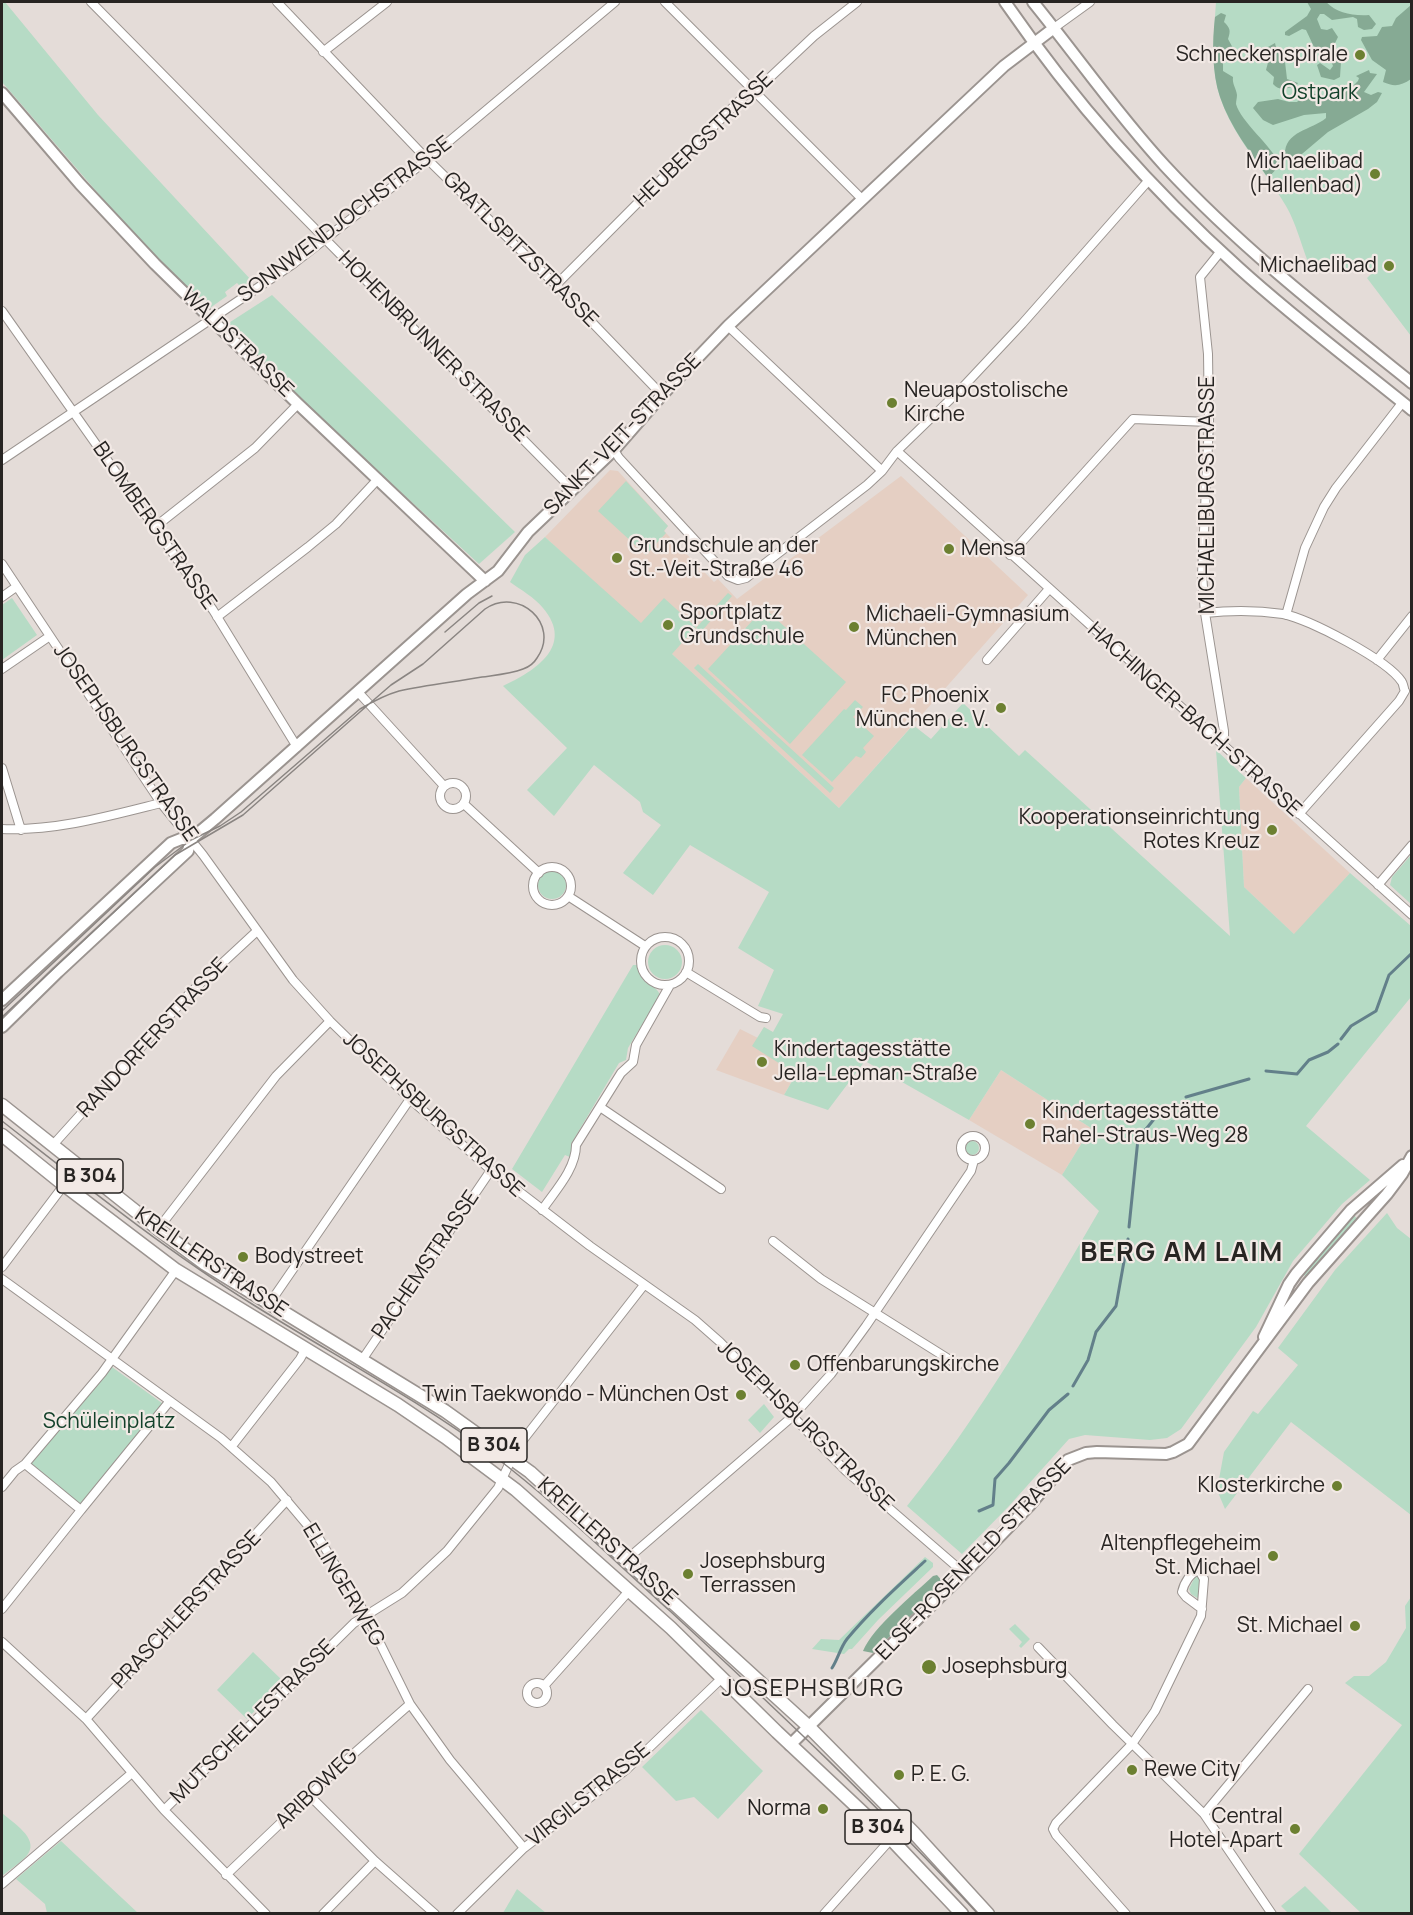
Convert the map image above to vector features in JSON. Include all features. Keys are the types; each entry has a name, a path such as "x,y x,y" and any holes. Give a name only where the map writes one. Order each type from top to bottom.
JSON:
{"main road":[{"name":"KREILLERSTRASSE","path":"2,1105 158,1229 206,1264 445,1411 512,1458 573,1510 808,1726 914,1833 988,1914"},
{"name":"KREILLERSTRASSE","path":"2,1135 176,1270 398,1405 502,1479 539,1509 630,1591 891,1839 962,1914"}],"street":[{"name":"HOHENBRUNNER STRASSE","path":"91,2 572,489"},
{"name":"GRATLSPITZSTRASSE","path":"277,2 323,52 556,285 662,395"},
{"path":"323,52 387,2"},
{"name":"SONNWENDJOCHSTRASSE","path":"2,460 293,264 428,159 615,2"},
{"path":"665,2 862,199"},
{"name":"HEUBERGSTRASSE","path":"556,285 747,94 755,90 814,36 857,2"},
{"path":"1005,2 1095,120 1149,180 1221,251 1298,318 1412,410"},
{"path":"1033,2 1134,130 1194,196 1254,253 1412,383"},
{"path":"1054,28 1090,2"},
{"name":"SANKT-VEIT-STRASSE","path":"2,1027 188,851 191,839 359,693 467,594 498,571 524,536 614,450 662,395 728,326 1004,66 1054,28"},
{"name":"WALDSTRASSE","path":"2,93 123,231 298,404 485,581"},
{"path":"614,450 728,576 738,580 746,578 867,486 897,451 962,388 1022,324 1149,180"},
{"name":"MICHAELIBURGSTRASSE","path":"1221,251 1200,277 1208,354 1209,422 1203,540 1205,613 1224,731 1224,746"},
{"name":"BLOMBERGSTRASSE","path":"2,311 218,616 297,747"},
{"path":"728,326 882,471"},
{"path":"1286,615 1305,548 1324,507 1336,488 1402,403"},
{"path":"155,527 255,448 298,404"},
{"path":"1010,555 1133,419 1209,422"},
{"name":"HACHINGER-BACH-STRASSE","path":"897,451 1412,915"},
{"path":"218,616 336,524 378,480"},
{"name":"JOSEPHSBURGSTRASSE","path":"2,564 161,803 191,839 293,980 330,1021 410,1099 491,1170 542,1210 695,1320 720,1342 846,1471 964,1573"},
{"path":"2,597 16,587"},
{"path":"987,660 1049,589"},
{"path":"1205,613 1245,609 1286,615 1339,637 1377,660 1402,682 1405,691 1399,702 1299,814"},
{"path":"1377,660 1412,616"},
{"path":"2,669 50,636"},
{"path":"359,693 444,786"},
{"path":"2,768 21,830"},
{"path":"444,786 456,782 463,786 466,797 464,804"},
{"path":"444,786 440,798 445,806 452,809 464,804"},
{"path":"2,829 21,830 60,826 161,803"},
{"path":"464,804 539,873"},
{"name":"SANKT-VEIT-STRASSE","path":"3,995 171,843 181,839 191,839"},
{"path":"1378,885 1412,845"},
{"path":"549,867 561,869 569,878 568,896 558,904 552,905 541,901 534,890 535,878 539,873 549,867"},
{"path":"568,896 645,946"},
{"name":"RANDORFERSTRASSE","path":"52,1146 182,1002 257,931"},
{"path":"666,937 678,942 687,952 686,972 677,982 670,985 654,983 643,971 641,955 645,946 658,938 666,937"},
{"path":"686,972 760,1017 766,1018"},
{"path":"542,1210 572,1166 576,1156 576,1145 621,1073 633,1062 636,1045 670,985"},
{"path":"158,1229 276,1076 330,1021"},
{"path":"269,1304 410,1099"},
{"path":"600,1107 721,1190"},
{"path":"1257,1351 1308,1283 1387,1194 1410,1159"},
{"path":"1257,1351 1296,1274 1351,1210 1410,1159"},
{"path":"626,1560 793,1416 831,1374 971,1171 974,1160"},
{"name":"PACHEMSTRASSE","path":"362,1360 491,1170"},
{"path":"2,1267 64,1185"},
{"path":"773,1241 821,1279 958,1365"},
{"path":"2,1487 15,1471 25,1464 102,1373 176,1270"},
{"name":"ELLINGERWEG","path":"2,1280 232,1446 271,1482 320,1540 366,1615 410,1704 450,1760 524,1848"},
{"name":"MUTSCHELLESTRASSE","path":"164,1810 354,1623 402,1593 420,1578 469,1526 498,1488 516,1449 644,1285"},
{"path":"232,1446 305,1350"},
{"name":"ELSE-ROSENFELD-STRASSE","path":"790,1745 964,1573 1029,1506 1068,1460 1096,1452 1166,1454 1188,1444 1257,1351"},
{"path":"2,1609 170,1402"},
{"path":"25,1464 81,1510"},
{"name":"PRASCHLERSTRASSE","path":"86,1719 287,1500"},
{"path":"1126,1914 1056,1835 1053,1828 1132,1744 1155,1711 1202,1616 1204,1579 1199,1570 1186,1581 1182,1592 1186,1598 1202,1609"},
{"path":"544,1686 630,1591"},
{"path":"2,1642 86,1719 164,1810 266,1914"},
{"path":"1038,1647 1204,1814 1272,1914"},
{"name":"VIRGILSTRASSE","path":"457,1914 524,1848 627,1769 722,1678"},
{"path":"1204,1814 1308,1689"},
{"name":"ARIBOWEG","path":"226,1875 351,1756 410,1704"},
{"path":"2,1884 132,1773"},
{"path":"310,1796 375,1861 435,1914"},
{"path":"824,1914 891,1839"},
{"path":"324,1914 375,1861"}],"shaded area":[{"name":"Michaeli-Gymnasium München","path":"610,470 618,471 668,526 664,531 714,582 718,579 737,599 901,476 1028,595 839,808 545,537"},
{"name":"Kooperationseinrichtung Rotes Kreuz","path":"1246,778 1350,873 1295,935 1244,887 1239,787"},
{"name":"Kindertagesstätte Jella-Lepman-Straße","path":"764,1027 808,1053 784,1095 716,1070 740,1029 758,1038"},
{"name":"Kindertagesstätte Rahel-Straus-Weg 28","path":"1001,1070 1091,1128 1062,1175 969,1120"}],"green space":[{"path":"2,2 5,2 98,115 252,281 242,288 237,283 225,292 227,296 207,310 128,228 2,82"},
{"name":"Ostpark","path":"1216,2 1411,2 1411,336 1367,278 1372,273 1308,262 1290,213 1241,140 1220,97 1214,61"},
{"path":"1307,2 1326,2 1345,13 1369,15 1376,24 1372,29 1364,30 1358,27 1357,19 1353,17 1332,20 1320,14 1317,19 1321,29 1332,28 1338,37 1333,47 1341,62 1340,77 1334,80 1321,77 1317,65 1320,63 1330,70 1333,66 1328,53 1314,47 1306,30 1302,29 1289,36 1285,35 1285,32 1307,16 1311,9"},
{"path":"1411,5 1411,79 1401,84 1391,85 1383,82 1386,70 1372,60 1361,40 1362,37 1377,36 1382,27 1392,26 1396,18"},
{"path":"1221,13 1226,15 1224,22 1228,26 1228,39 1234,50 1232,54 1223,58 1223,71 1233,77 1239,111 1280,165 1268,178 1235,129 1220,97 1215,78 1213,47 1215,17"},
{"path":"1275,43 1277,52 1284,51 1287,55 1285,62 1287,79 1298,83 1296,86 1278,88 1273,84 1274,77 1266,70 1270,55 1268,47"},
{"path":"1369,70 1370,73 1377,74 1364,92 1371,95 1382,93 1377,102 1328,132 1296,159 1285,155 1289,141 1300,132 1326,118 1326,113 1304,115 1273,125 1263,120 1253,108 1258,102 1278,99 1297,102 1308,94 1338,96 1358,81 1359,78 1356,76"},
{"path":"272,295 515,532 479,564 224,326"},
{"path":"626,481 668,526 664,531 666,533 646,555 598,511"},
{"path":"545,537 641,623 664,598 696,627 672,654 839,808 913,725 931,739 963,703 1019,756 1025,750 1230,936 1216,750 1246,778 1239,787 1244,887 1294,934 1350,873 1411,926 1411,997 1306,1126 1370,1180 1342,1204 1293,1261 1256,1327 1181,1429 1167,1438 1150,1440 1085,1435 1069,1439 962,1554 907,1506 985,1399 1032,1325 1099,1211 1062,1175 1091,1128 1001,1070 969,1120 865,1061 828,1110 784,1095 796,1074 752,1046 764,1027 773,1032 783,1014 758,1006 774,970 738,948 769,892 690,845 653,895 623,873 661,825 643,812 640,802 594,765 554,816 527,790 567,748 503,686 538,665 553,645 555,634 552,622 543,608 532,597 510,582 525,555"},
{"path":"728,593 732,596 701,632 696,628"},
{"path":"12,598 37,635 2,660 2,605"},
{"path":"764,608 846,682 790,744 708,669"},
{"path":"698,664 834,788 830,793 694,668"},
{"path":"855,700 863,707 853,717 874,736 863,748 866,752 861,758 856,756 832,782 802,755"},
{"path":"1411,855 1411,904 1390,885 1392,877"},
{"path":"552,871 562,875 566,885 562,895 552,899 542,895 538,885 542,875"},
{"path":"665,945 677,950 682,962 677,974 665,979 653,974 648,962 653,950"},
{"path":"633,965 637,965 645,982 660,995 628,1048 626,1060 619,1063 571,1144 572,1158 565,1155 542,1192 512,1169"},
{"path":"969,1141 975,1141 979,1148 975,1155 969,1155 965,1151 965,1145"},
{"path":"1387,1213 1397,1228 1411,1239 1411,1515 1291,1422 1225,1509 1217,1490 1224,1452 1253,1411 1258,1414 1298,1365 1278,1348 1335,1270"},
{"path":"1353,1214 1358,1220 1308,1278 1301,1273"},
{"name":"Schüleinplatz","path":"112,1367 166,1406 79,1509 28,1466"},
{"path":"764,1404 774,1417 760,1433 748,1420"},
{"path":"925,1557 933,1563 933,1567 878,1620 852,1649 844,1654 812,1649 821,1639 839,1640"},
{"path":"937,1575 944,1583 873,1653 863,1651 884,1622 933,1576"},
{"path":"1195,1577 1199,1577 1201,1587 1199,1599 1191,1594 1189,1589"},
{"path":"1411,1597 1411,1913 1361,1913 1299,1854 1402,1725 1345,1683 1354,1676 1369,1676 1386,1662 1406,1628 1405,1606"},
{"path":"1015,1624 1030,1639 1021,1648 1019,1646 1022,1642 1009,1629"},
{"path":"253,1652 283,1681 247,1719 217,1690"},
{"path":"701,1710 763,1771 718,1819 694,1797 676,1801 642,1767"},
{"path":"2,1813 27,1836 30,1848 28,1854 19,1863 2,1876"},
{"path":"61,1841 138,1913 47,1913 45,1904 16,1879"},
{"path":"1305,1886 1332,1913 1288,1913 1281,1906"},
{"path":"517,1889 546,1913 503,1913"}],"waterway":[{"path":"1341,1039 1351,1026 1376,1011 1389,975 1412,953"},
{"path":"1266,1071 1297,1074 1309,1060 1328,1052 1338,1044"},
{"path":"1186,1097 1249,1079"},
{"path":"1129,1227 1138,1139 1163,1108"},
{"path":"1073,1386 1088,1360 1096,1332 1116,1306 1128,1239"},
{"path":"979,1511 993,1505 995,1479 1049,1410 1068,1394"},
{"path":"832,1668 845,1642 856,1629 925,1561"}],"tram line":[{"path":"445,632 479,603 492,596"},
{"path":"2,1011 155,867 191,840 220,826 241,812 360,709 369,704 374,701 399,691 508,673 527,667 536,660 543,645 544,633 540,621 522,605 510,602 498,603 485,609 423,664 391,685 369,704 243,815 175,855 2,1017"},
{"path":"2,1121 124,1216 219,1283 435,1415 517,1474 710,1648 788,1722 903,1835 978,1914"}],"place":[{"name":"Schneckenspirale","path":"1360,55"},
{"name":"Michaelibad (Hallenbad)","path":"1375,174"},
{"name":"Michaelibad","path":"1389,266"},
{"name":"Neuapostolische Kirche","path":"892,403"},
{"name":"Mensa","path":"949,549"},
{"name":"Grundschule an der St.-Veit-Straße 46","path":"617,558"},
{"name":"Sportplatz Grundschule","path":"668,625"},
{"name":"Michaeli-Gymnasium München","path":"854,627"},
{"name":"FC Phoenix München e. V.","path":"1001,708"},
{"name":"Kooperationseinrichtung Rotes Kreuz","path":"1272,830"},
{"name":"Kindertagesstätte Jella-Lepman-Straße","path":"762,1062"},
{"name":"Kindertagesstätte Rahel-Straus-Weg 28","path":"1030,1124"},
{"name":"Bodystreet","path":"243,1257"},
{"name":"Offenbarungskirche","path":"795,1365"},
{"name":"Twin Taekwondo - München Ost","path":"741,1395"},
{"name":"Klosterkirche","path":"1337,1486"},
{"name":"Altenpflegeheim St. Michael","path":"1273,1556"},
{"name":"Josephsburg Terrassen","path":"688,1574"},
{"name":"St. Michael","path":"1355,1626"},
{"name":"Josephsburg","path":"929,1667"},
{"name":"Rewe City","path":"1132,1770"},
{"name":"P. E. G.","path":"899,1775"},
{"name":"Norma","path":"823,1809"},
{"name":"Central Hotel-Apart","path":"1295,1829"}],"district":[{"name":"BERG AM LAIM","path":"1182,1253"},
{"name":"JOSEPHSBURG","path":"813,1689"}]}
